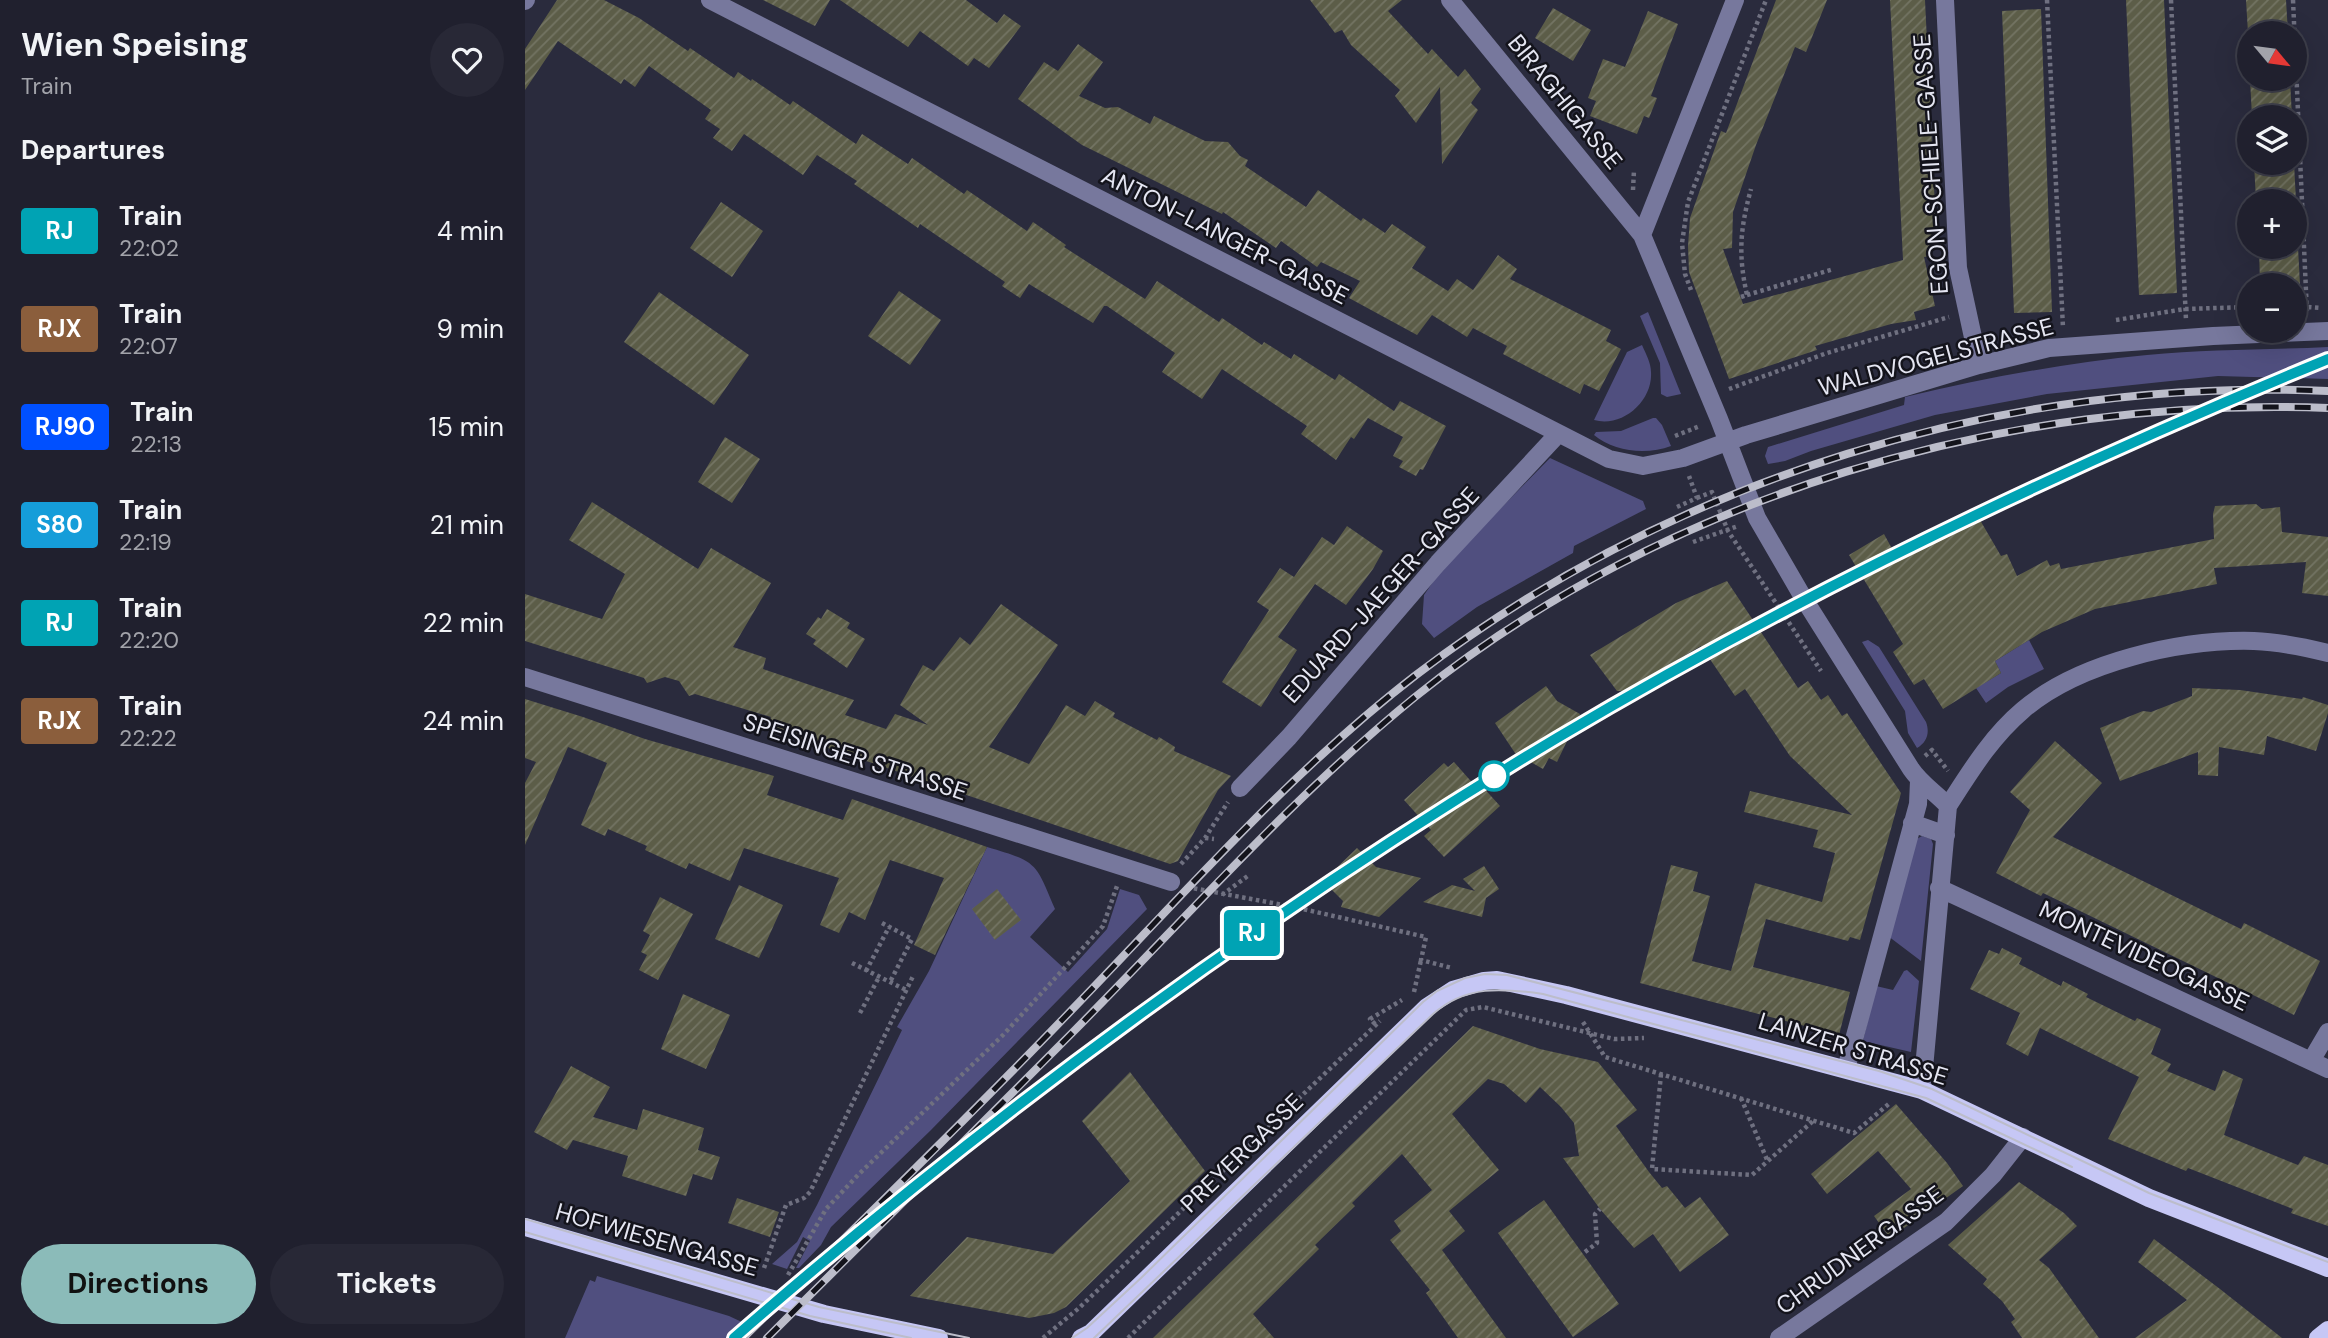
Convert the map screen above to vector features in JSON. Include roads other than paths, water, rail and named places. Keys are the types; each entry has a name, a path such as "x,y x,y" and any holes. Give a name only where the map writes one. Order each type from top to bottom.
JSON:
{"main road":[{"name":"LAINZER STRASSE","path":"1427,1007 1453,990 1497,980 1566,995 1916,1088 2149,1198 2328,1268"},
{"name":"PREYERGASSE","path":"1088,1336 1427,1007"},
{"name":"HOFWIESENGASSE","path":"525,1227 824,1314 939,1338"},
{"path":"2318,1338 2328,1329"}],"street":[{"name":"ANTON-LANGER-GASSE","path":"710,0 1609,459 1643,466 1683,458 1728,442"},
{"name":"BIRAGHIGASSE","path":"1450,0 1642,235 1757,518 1804,599 1919,781 1948,806"},
{"path":"1642,235 1735,0"},
{"name":"EGON-SCHIELE-GASSE","path":"1945,0 1958,268 1979,365"},
{"name":"WALDVOGELSTRASSE","path":"1728,442 1979,365 2049,348 2328,331"},
{"name":"EDUARD-JAEGER-GASSE","path":"1240,788 1289,737 1438,563 1559,434"},
{"path":"1916,1088 1948,806 1979,757 2009,722 2043,696 2091,671 2155,652 2226,641 2285,644 2328,653"},
{"name":"SPEISINGER STRASSE","path":"525,677 1168,881"},
{"path":"1846,1069 1918,804 1919,781"},
{"path":"1912,823 1945,835"},
{"name":"MONTEVIDEOGASSE","path":"1938,888 2328,1069"},
{"path":"2311,1062 2328,1032"},
{"name":"CHRUDNERGASSE","path":"1779,1338 1946,1222 1993,1175 2023,1137"}],"tram line":[{"path":"1072,1338 1087,1328 1141,1278 1423,1002 1437,991 1465,978 1485,974 1507,975 1879,1071 1932,1089 2149,1193 2328,1262"},
{"path":"1094,1338 1433,1014 1471,993 1499,990 1543,994 1926,1098 2072,1167"},
{"path":"525,1219 819,1307 969,1338"},
{"path":"525,1232 810,1316 911,1338"}],"railway":[{"path":"743,1338 985,1099 1234,840 1322,754 1416,675 1516,606 1622,546 1733,495 1847,454 1965,423 2085,402 2206,391 2328,391"},
{"path":"767,1338 1325,776 1415,697 1513,626 1619,565 1730,513 1846,472 1965,441 2085,420 2207,409 2328,408"}],"train":[{"name":"RJ","path":"734,1338 835,1251 989,1126 1147,1007 1289,908 1560,736 1732,639 1907,548 2128,444 2328,359"}]}
